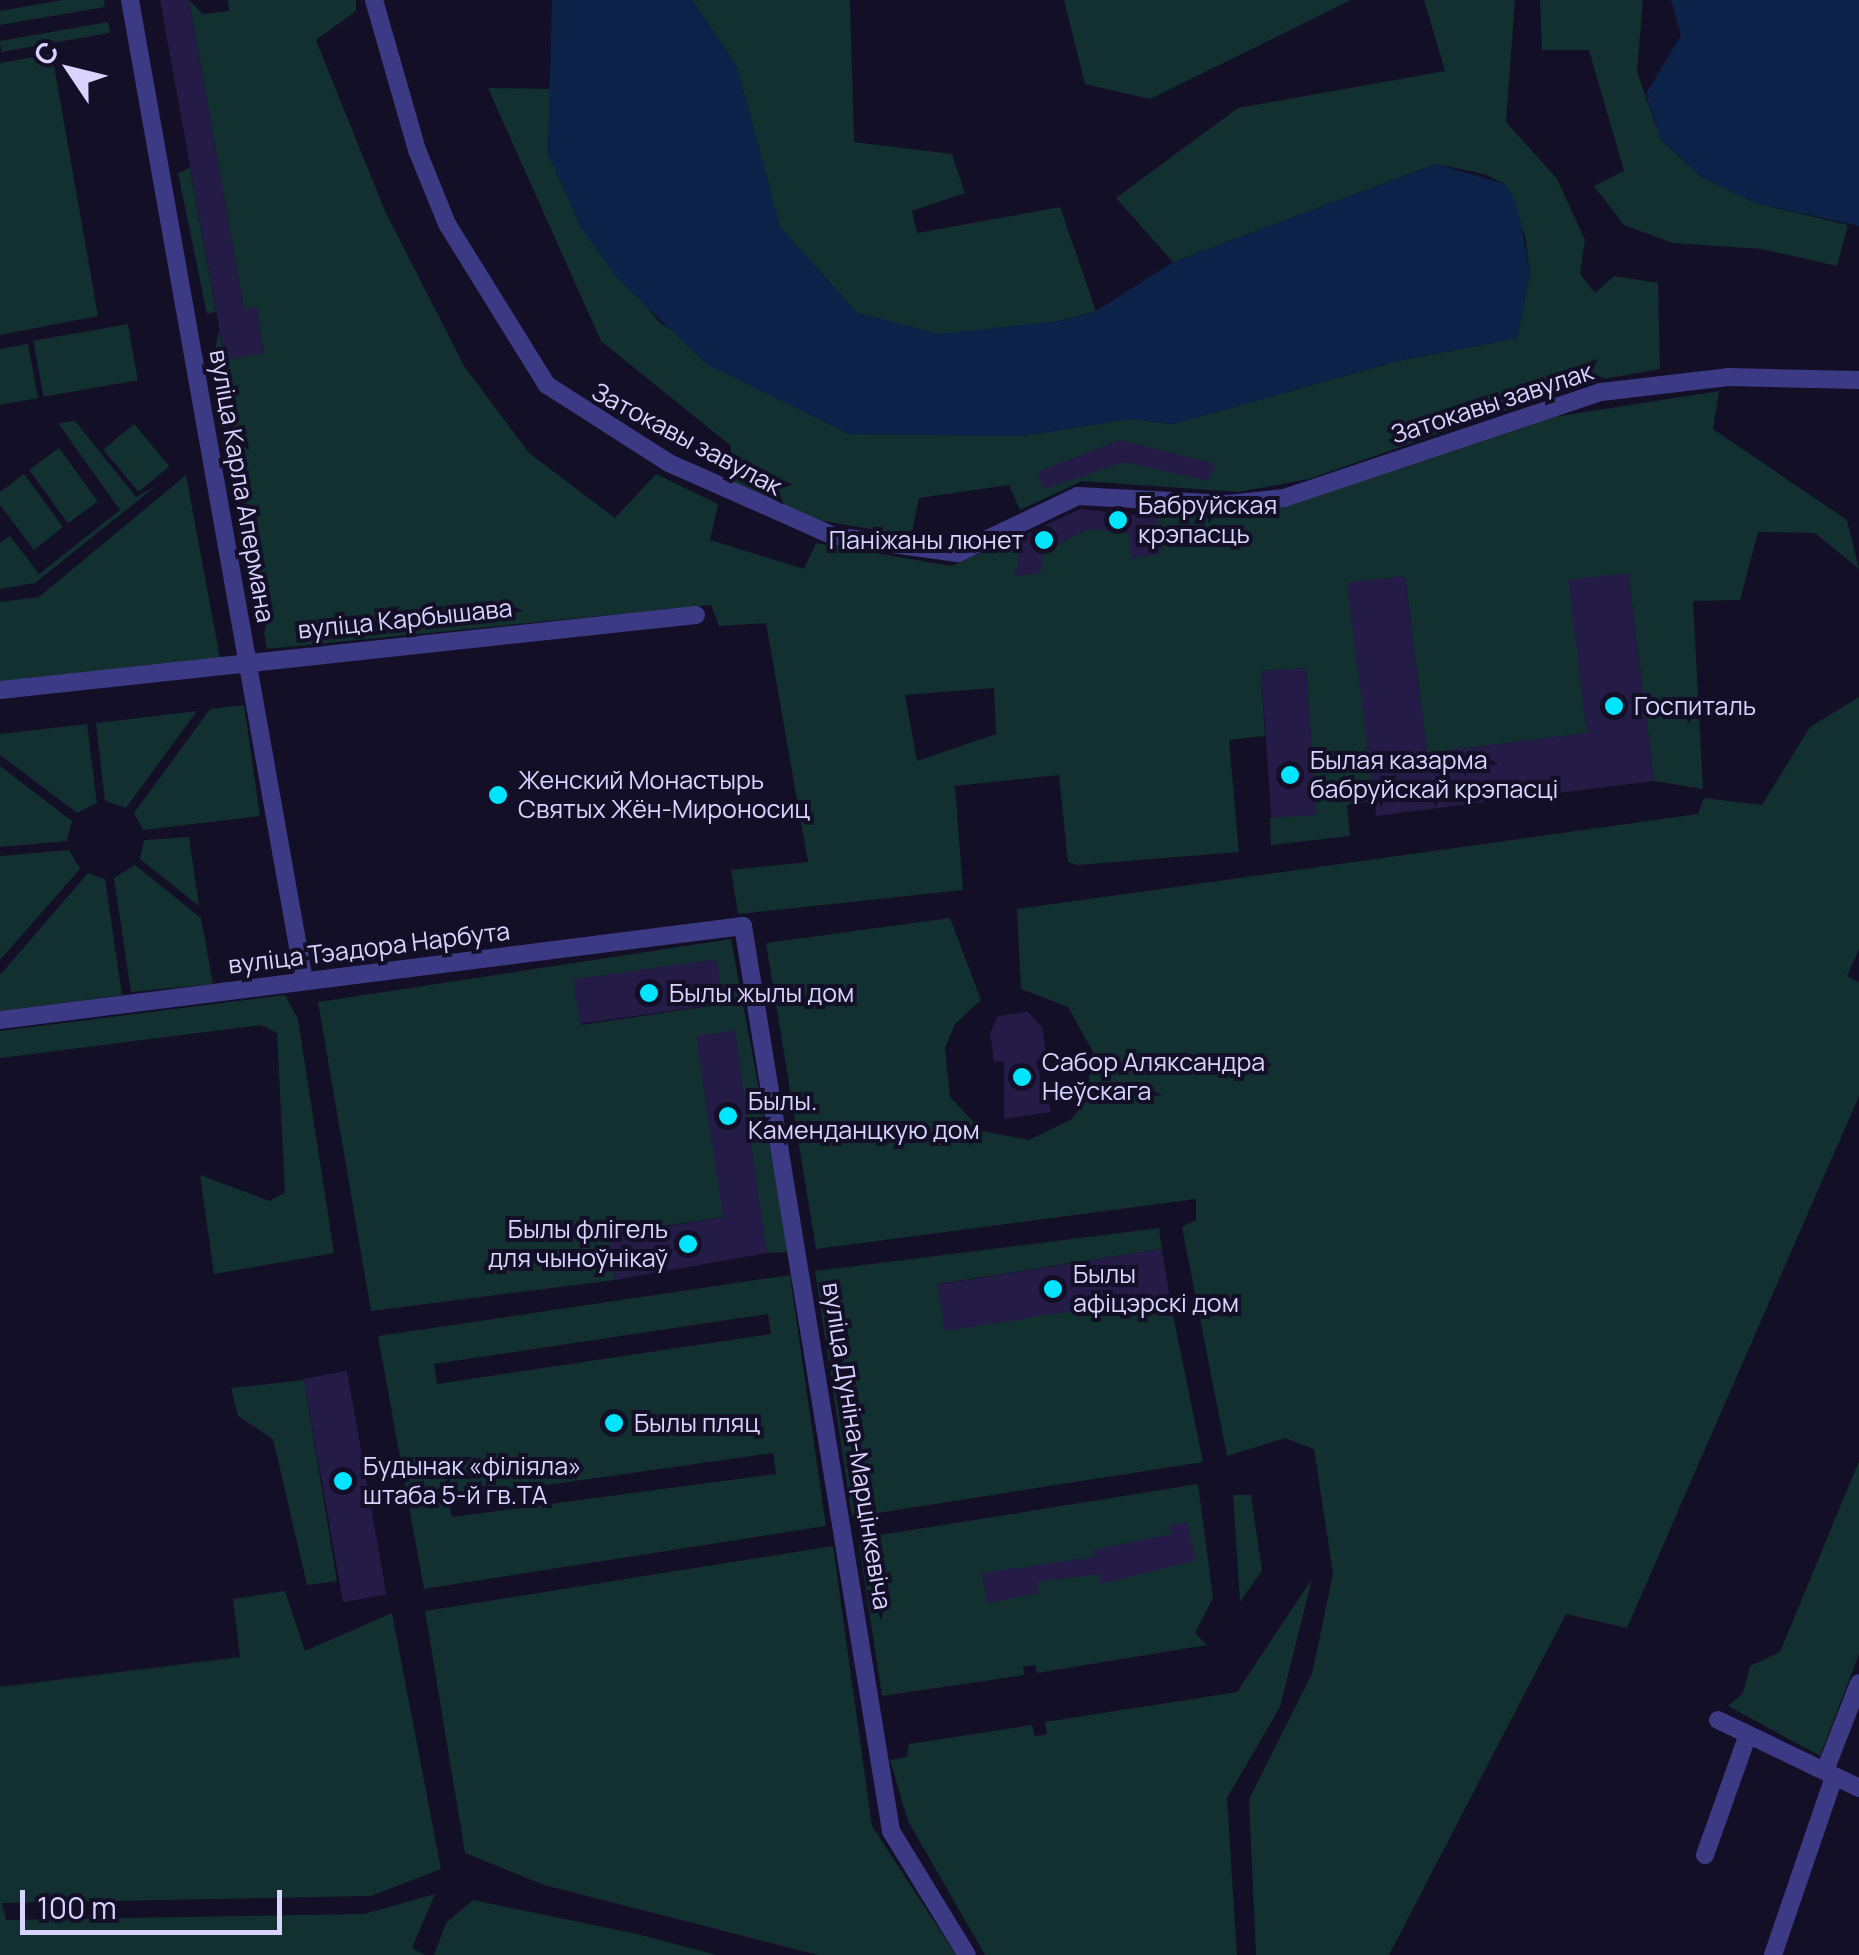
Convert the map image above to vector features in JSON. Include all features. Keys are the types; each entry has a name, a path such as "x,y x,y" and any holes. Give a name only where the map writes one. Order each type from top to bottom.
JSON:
{"street":[{"name":"вуліца Карла Апермана","path":"130,0 304,981"},
{"name":"Затокавы завулак","path":"374,0 417,150 447,224 547,385 668,463 834,536 958,552 1078,496 1228,504 1284,498 1601,392 1728,378 1859,380"},
{"name":"вуліца Карбышава","path":"0,690 696,614"},
{"name":"вуліца Тэадора Нарбута","path":"0,1020 743,926"},
{"name":"вуліца Дуніна-Марцінкевіча","path":"743,926 890,1831 967,1955"},
{"path":"1773,1955 1859,1682"},
{"path":"1718,1720 1859,1788"},
{"path":"1705,1855 1748,1734"}],"green space":[{"path":"62,0 104,0 105,7 0,25 0,11"},
{"path":"189,0 203,14 229,11 228,0 356,0 356,11 316,40 385,211 464,366 529,453 615,518 656,474 718,504 710,540 804,569 816,543 951,566 1013,539 1170,511 1258,515 1547,418 1719,391 1713,429 1847,520 1859,569 1815,533 1758,532 1740,600 1693,601 1703,789 1654,781 1628,573 1569,581 1587,733 1427,753 1405,576 1348,583 1374,801 1347,805 1350,836 1271,845 1270,818 1316,814 1306,668 1261,671 1265,736 1229,740 1239,852 1078,865 1068,862 1059,775 955,786 963,890 738,914 731,870 808,862 766,623 719,626 711,605 267,649 213,360 219,330 225,360 264,352 256,307 244,309","holes":["994,688 996,734 917,761 905,695"]},
{"path":"692,0 850,0 854,142 952,154 965,193 912,211 917,233 1060,207 1096,311 1025,330 939,334 857,313 780,227 737,67"},
{"path":"1064,0 1351,0 1150,99 1085,84"},
{"path":"1424,0 1515,0 1506,122 1557,179 1585,240 1580,274 1595,293 1614,276 1658,283 1660,369 1587,382 1309,479 1238,492 1082,481 1020,510 1009,485 919,498 911,536 818,520 728,483 731,446 601,341 488,88 550,89 548,154 581,227 660,323 849,434 1022,436 1130,419 1173,424 1398,361 1517,338 1530,273 1525,236 1505,184 1484,174 1436,164 1173,262 1116,198 1238,108 1445,71"},
{"path":"1540,0 1643,0 1637,72 1661,140 1701,177 1755,203 1848,225 1837,266 1762,249 1673,243 1624,225 1594,186 1624,171 1589,50 1542,50"},
{"path":"108,22 110,33 2,52 0,41"},
{"path":"52,54 98,316 0,335 0,63"},
{"path":"190,168 216,312 207,314 178,173"},
{"path":"128,324 138,380 43,397 33,341"},
{"path":"28,344 38,398 0,405 0,349"},
{"path":"75,421 136,497 156,486 35,583 0,589 0,543 10,536 39,574 120,510 58,423"},
{"path":"134,424 169,466 139,492 103,450"},
{"path":"59,448 98,501 68,523 29,470"},
{"path":"24,474 63,527 34,550 0,505 0,492"},
{"path":"186,475 220,658 0,684 0,602 39,597"},
{"path":"1859,697 1859,949 1847,976 1859,982 1859,1096 1627,1628 1566,1614 1389,1955 1256,1955 1249,1799 1312,1674 1333,1574 1314,1449 1285,1438 1227,1456 1182,1227 1196,1220 1196,1199 816,1249 766,943 950,918 981,1000 955,1024 945,1048 950,1097 982,1131 1029,1140 1072,1119 1086,1099 1093,1052 1068,1007 1021,989 1017,909 1698,814 1704,798 1762,805 1810,727"},
{"path":"244,705 260,816 143,830 134,813 210,709"},
{"path":"197,711 126,808 105,801 96,723"},
{"path":"87,724 97,803 77,813 0,755 0,734"},
{"path":"0,766 72,821 67,841 0,847"},
{"path":"189,837 199,906 140,859 144,840"},
{"path":"69,850 80,869 0,960 0,856"},
{"path":"135,865 201,918 213,984 131,992 114,878"},
{"path":"88,873 105,879 122,995 0,1011 0,975"},
{"path":"731,939 789,1252 767,1253 760,1211 608,1235 615,1280 371,1311 318,1002","holes":["717,960 723,1004 581,1025 575,981"]},
{"path":"285,995 298,1019 334,1253 214,1274 200,1175 269,1201 285,1193 277,1033 261,1025 0,1058 0,1031"},
{"path":"1159,1228 1162,1249 938,1284 945,1329 1169,1295 1203,1462 852,1517 815,1271"},
{"path":"790,1275 826,1526 424,1589 378,1336","holes":["768,1314 771,1334 437,1384 434,1364","773,1453 776,1474 452,1517 448,1499"]},
{"path":"304,1380 337,1581 307,1585 273,1439 238,1416 231,1388"},
{"path":"1859,1461 1859,1654 1820,1756 1728,1706 1743,1693 1750,1666 1780,1652"},
{"path":"1198,1484 1213,1598 1195,1633 1207,1645 1037,1673 1035,1665 1023,1667 1024,1675 882,1696 859,1545 874,1536"},
{"path":"1233,1495 1251,1495 1262,1571 1240,1602"},
{"path":"833,1546 872,1826 956,1955 818,1955 544,1885 465,1853 425,1611"},
{"path":"1312,1579 1280,1707 1227,1798 1237,1955 985,1955 908,1821 890,1760 907,1757 909,1744 1032,1725 1035,1736 1047,1734 1045,1722 1237,1692"},
{"path":"285,1591 305,1651 392,1613 441,1869 371,1896 2,1903 6,1920 364,1914 435,1894 412,1948 425,1955 0,1955 0,1687 240,1657 233,1599"},
{"path":"473,1900 717,1955 434,1955 446,1923"}],"water":[{"path":"552,0 692,0 737,67 780,227 857,313 939,334 1061,321 1096,311 1173,262 1436,164 1505,184 1517,204 1530,273 1517,338 1397,361 1173,424 1130,419 1022,436 849,434 707,365 615,276 581,227 548,154"},
{"path":"1671,0 1859,0 1859,226 1755,203 1701,177 1661,140 1646,94 1681,35"}],"building":[{"path":"160,0 189,0 244,309 256,307 264,353 225,360"},
{"path":"1120,440 1216,464 1208,481 1125,462 1044,489 1037,472"},
{"name":"Паніжаны люнет","path":"1080,509 1156,517 1163,545 1158,555 1132,558 1128,533 1088,529 1043,552 1040,573 1015,576 1022,536"},
{"name":"Госпиталь","path":"1628,573 1654,781 1376,816 1347,583 1405,576 1427,753 1587,733 1568,580"},
{"name":"Былая казарма бабруйскай крэпасці","path":"1306,668 1316,815 1271,818 1261,671"},
{"name":"Былы жылы дом","path":"717,959 723,1004 580,1024 573,979"},
{"name":"Сабор Аляксандра Неўскага","path":"1028,1012 1042,1027 1047,1059 1036,1061 1051,1112 1004,1119 1004,1061 994,1062 990,1033 998,1016"},
{"path":"735,1030 767,1253 615,1280 608,1236 723,1217 696,1036"},
{"name":"Былы афіцэрскі дом","path":"1162,1249 1169,1295 945,1331 938,1285"},
{"name":"Будынак «філіяла» штаба 5-й гв.ТА","path":"347,1371 386,1595 343,1602 304,1379"},
{"path":"1187,1522 1196,1560 1100,1584 1098,1574 1037,1582 1039,1593 987,1603 982,1573 1094,1557 1093,1550 1171,1534 1169,1526"}],"place":[{"name":"Бабруйская крэпасць","path":"1118,520"},
{"name":"Паніжаны люнет","path":"1044,540"},
{"name":"Госпиталь","path":"1614,706"},
{"name":"Былая казарма бабруйскай крэпасці","path":"1290,775"},
{"name":"Женский Монастырь Святых Жён-Мироносиц","path":"498,795"},
{"name":"Былы жылы дом","path":"649,993"},
{"name":"Сабор Аляксандра Неўскага","path":"1022,1077"},
{"name":"Былы. Каменданцкую дом","path":"728,1116"},
{"name":"Былы флігель для чыноўнікаў","path":"688,1244"},
{"name":"Былы афіцэрскі дом","path":"1053,1289"},
{"name":"Былы пляц","path":"614,1423"},
{"name":"Будынак «філіяла» штаба 5-й гв.ТА","path":"343,1481"}]}
